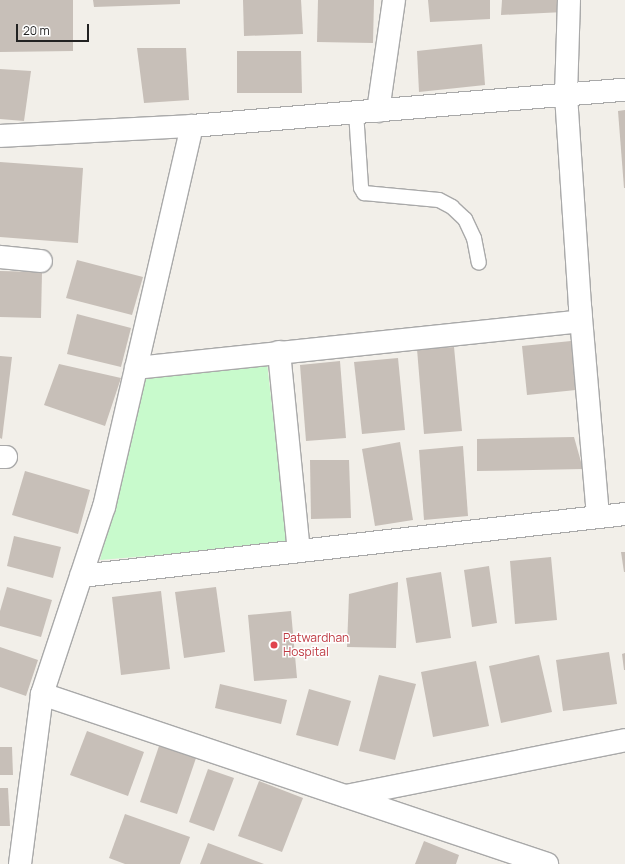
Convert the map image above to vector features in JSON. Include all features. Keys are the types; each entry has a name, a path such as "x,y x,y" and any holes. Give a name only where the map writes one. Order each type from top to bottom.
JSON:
{"street":[{"path":"378,111 394,0"},
{"path":"136,368 581,321 566,95 570,0"},
{"path":"0,136 192,126 625,90"},
{"path":"20,864 42,694 104,507 192,126"},
{"path":"0,257 41,261"},
{"path":"579,293 598,516"},
{"path":"279,352 299,551"},
{"path":"81,576 625,514"},
{"path":"42,694 547,864"},
{"path":"345,796 625,740"}],"lane":[{"path":"356,112 364,193 440,200 452,207 465,219 474,238 479,263"}],"green space":[{"path":"267,363 288,544 100,560 145,376"}],"building":[{"path":"0,0 73,0 73,51 0,52"},
{"path":"93,0 180,0 180,4 94,7"},
{"path":"243,0 301,0 303,34 244,36"},
{"path":"318,0 374,0 373,43 317,42"},
{"path":"428,0 490,0 490,19 430,22"},
{"path":"502,0 562,0 564,12 501,15"},
{"path":"482,44 485,85 419,92 417,51"},
{"path":"137,48 186,48 189,100 144,103"},
{"path":"237,51 301,51 302,93 237,93"},
{"path":"0,69 31,71 24,121 0,119"},
{"path":"625,110 625,188 624,188 618,111"},
{"path":"0,162 83,168 78,243 0,237"},
{"path":"77,260 143,277 132,315 66,298"},
{"path":"0,271 42,272 41,318 0,317"},
{"path":"77,314 131,328 121,367 67,354"},
{"path":"571,341 576,390 527,395 522,346"},
{"path":"454,347 462,431 424,434 417,349"},
{"path":"0,356 12,357 2,439 0,438"},
{"path":"398,358 405,430 362,434 354,362"},
{"path":"340,361 346,438 306,441 300,365"},
{"path":"59,364 121,378 105,426 44,405"},
{"path":"574,437 583,469 477,471 477,439"},
{"path":"400,442 413,520 375,526 362,449"},
{"path":"463,446 468,516 424,520 419,450"},
{"path":"310,460 349,460 351,518 311,519"},
{"path":"25,471 90,490 78,534 12,515"},
{"path":"14,536 61,547 53,578 7,566"},
{"path":"621,552 625,552 625,572 624,572"},
{"path":"551,557 557,620 515,624 510,561"},
{"path":"489,566 497,623 472,627 464,570"},
{"path":"441,572 451,638 416,643 406,578"},
{"path":"398,582 396,648 347,647 349,594"},
{"path":"7,587 52,600 41,637 0,626 0,611"},
{"path":"216,587 225,652 184,658 175,592"},
{"path":"161,591 170,669 121,675 112,597"},
{"path":"291,611 297,678 254,681 248,615"},
{"path":"0,647 38,660 26,696 0,687"},
{"path":"609,652 617,704 563,711 556,660"},
{"path":"625,653 625,670 624,670 622,654"},
{"path":"539,655 552,712 501,723 489,666"},
{"path":"476,661 489,726 433,737 421,672"},
{"path":"379,675 416,684 395,760 359,751"},
{"path":"220,684 287,700 281,724 215,708"},
{"path":"309,689 351,701 338,746 296,735"},
{"path":"87,731 144,752 128,796 70,775"},
{"path":"159,746 196,758 177,814 140,802"},
{"path":"0,747 12,747 13,775 0,775"},
{"path":"208,769 234,778 214,831 189,822"},
{"path":"259,781 303,798 282,852 238,836"},
{"path":"0,788 8,788 10,826 0,826"},
{"path":"125,814 190,837 180,864 125,864 109,858"},
{"path":"424,841 459,855 456,864 415,864"},
{"path":"208,843 264,864 200,864"}],"place":[{"name":"Patwardhan Hospital","path":"274,645"}]}
